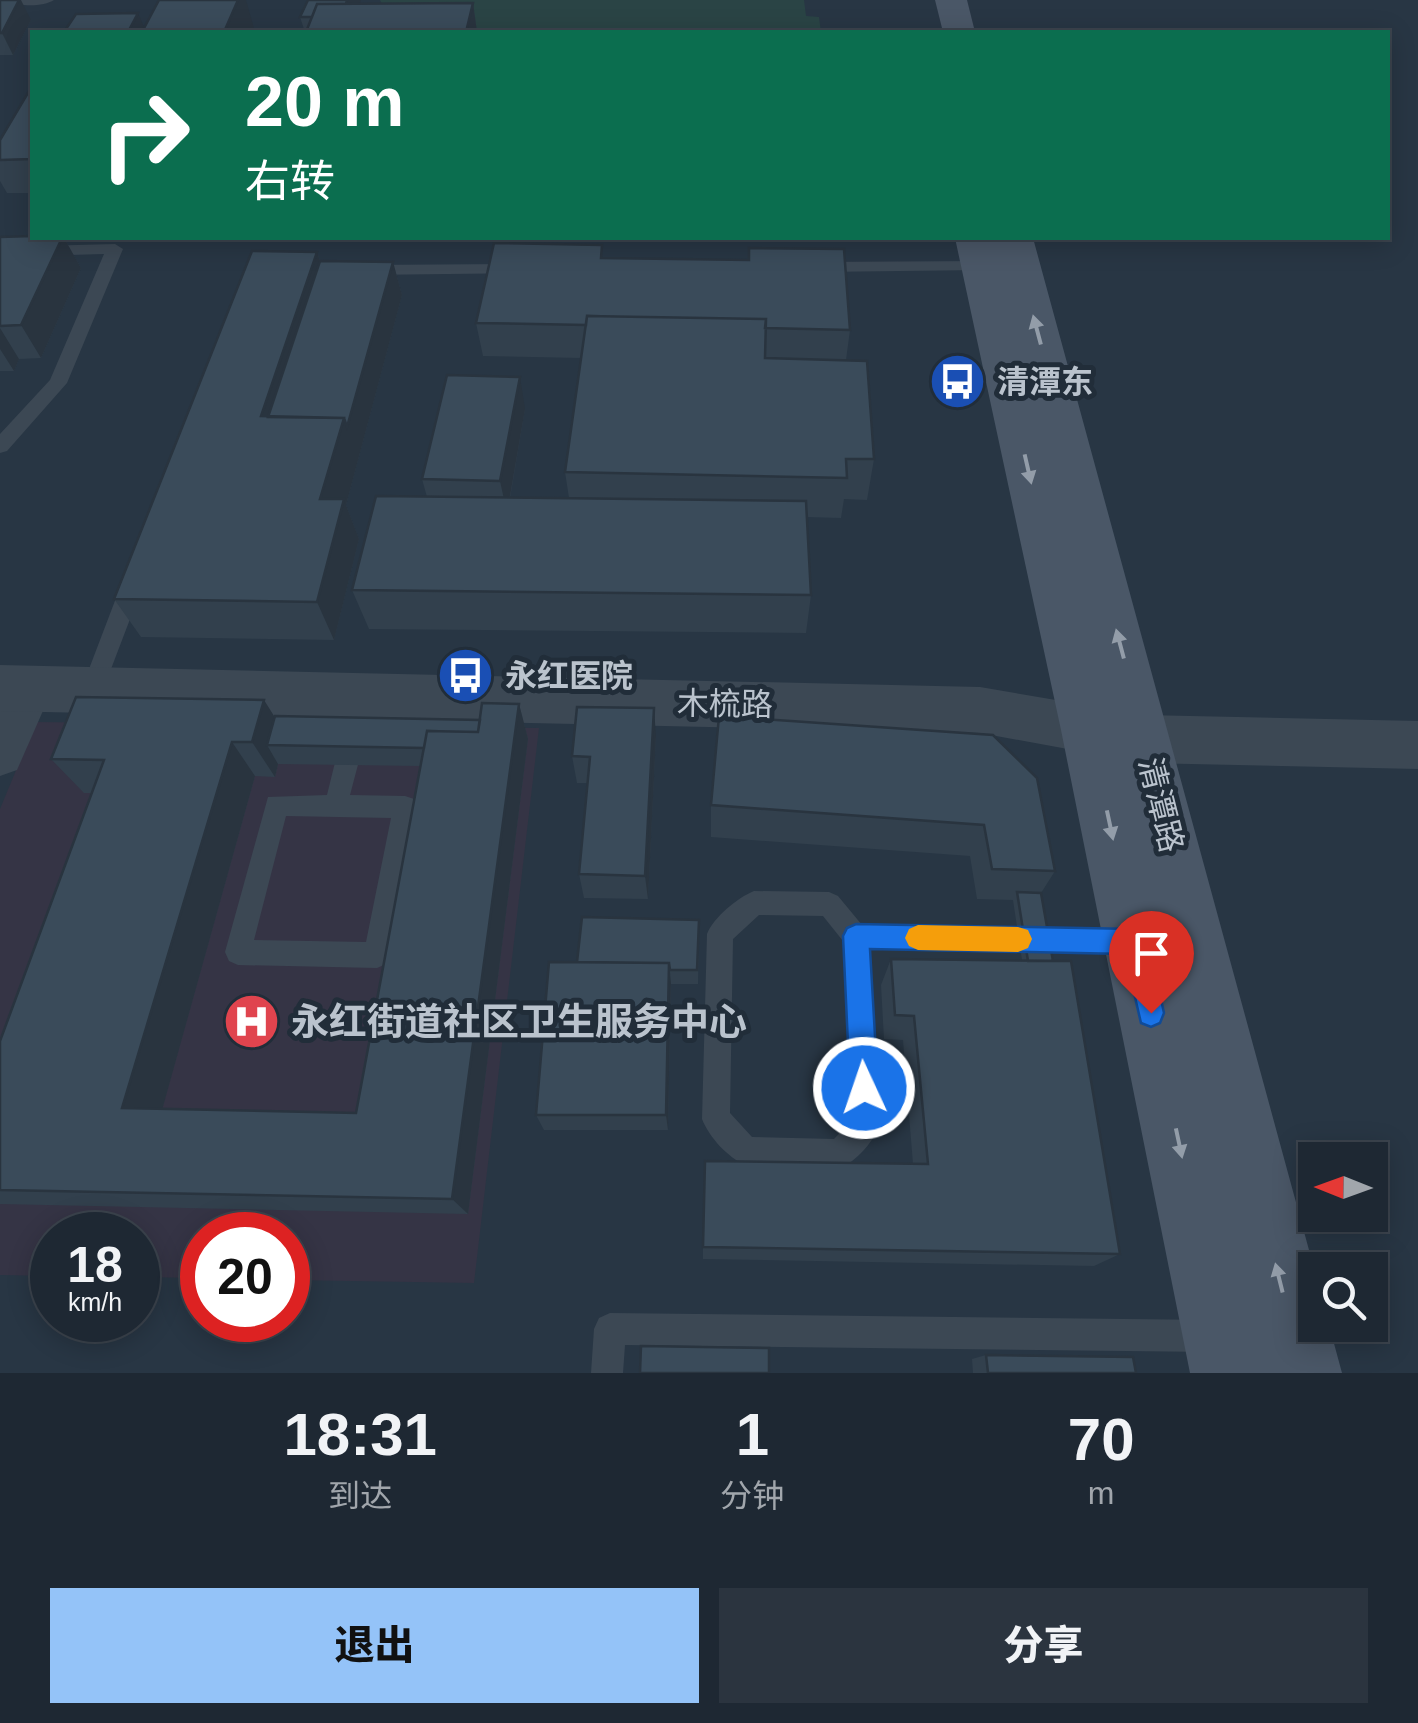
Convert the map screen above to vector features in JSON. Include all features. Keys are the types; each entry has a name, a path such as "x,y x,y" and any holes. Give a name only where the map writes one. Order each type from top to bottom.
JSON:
{"main road":[{"path":"920,0 927,30"},
{"path":"951,0 958,30"},
{"name":"清潭路","path":"990,247 1117,734 1303,1373"},
{"name":"清潭路","path":"1117,734 1135,941 1225,1354"}],"street":[{"name":"木梳路","path":"14,688 980,710 1117,734 1418,745"},
{"path":"0,754 14,688"}],"lane":[{"path":"14,0 48,0"},
{"path":"802,267 990,247"},
{"path":"0,252 115,249 58,384 0,446"},
{"path":"343,270 543,269"},
{"path":"92,690 141,560"},
{"path":"336,806 363,696"},
{"path":"277,804 336,806 405,807 377,955 238,952 277,804"},
{"path":"856,936 866,1125 840,1154 746,1151 716,1120 720,934 754,903 829,904 856,936 1135,941"},
{"path":"608,1373 610,1329 1225,1354"}],"shaded area":[{"name":"永红街道社区卫生服务中心","path":"36,722 539,728 474,1283 310,1280 310,1212 180,1212 180,1278 160,1277 160,1212 30,1212 30,1276 0,1275 0,809"}],"green space":[{"path":"380,0 804,0 806,16 819,17 821,30 363,30 386,13"}],"building":[{"path":"0,0 19,0 2,33 0,33"},
{"path":"159,0 238,0 225,30 143,30"},
{"path":"308,0 347,0 346,4 317,4 312,17 300,17"},
{"path":"473,3 466,30 307,30 317,4"},
{"path":"138,13 129,30 65,30 76,14"},
{"path":"30,89 30,159 0,160 0,140"},
{"path":"0,237 61,240 21,325 0,326"},
{"path":"494,243 602,245 601,258 749,260 749,248 844,249 850,330 765,328 766,319 587,316 586,325 476,323"},
{"path":"252,251 317,252 261,416 344,418 320,499 344,499 317,602 114,599"},
{"path":"320,261 393,262 347,427 344,418 268,417"},
{"path":"587,316 766,319 765,358 867,361 874,459 846,459 847,478 565,472"},
{"path":"447,375 520,377 500,481 422,479"},
{"path":"376,496 806,501 811,595 352,590"},
{"path":"76,697 264,700 252,742 232,742 122,1108 356,1113 427,731 478,732 482,703 519,704 452,1199 0,1190 0,1041 104,760 51,759"},
{"path":"577,707 654,708 645,876 579,874 590,757 572,756"},
{"path":"275,716 480,720 478,732 427,731 424,748 267,745"},
{"path":"719,716 993,735 1037,778 1055,871 992,869 984,825 711,805"},
{"path":"1017,892 1041,893 1053,961 1028,961"},
{"path":"582,917 699,920 697,970 670,970 669,963 577,962"},
{"path":"891,959 1071,961 1120,1254 703,1247 705,1161 928,1164 914,1016 895,1015"},
{"path":"549,962 669,963 666,1115 536,1115"},
{"path":"641,1346 769,1348 769,1373 640,1373"},
{"path":"986,1355 1133,1357 1136,1373 988,1373"}],"slow traffic":[{"path":"918,938 1018,939"}],"place":[{"name":"清潭东","path":"958,382"},
{"name":"永红医院","path":"466,676"},
{"name":"永红街道社区卫生服务中心","path":"252,1022"}],"route":[{"path":"864,1088 856,936 1135,941 1151,1013"}]}
